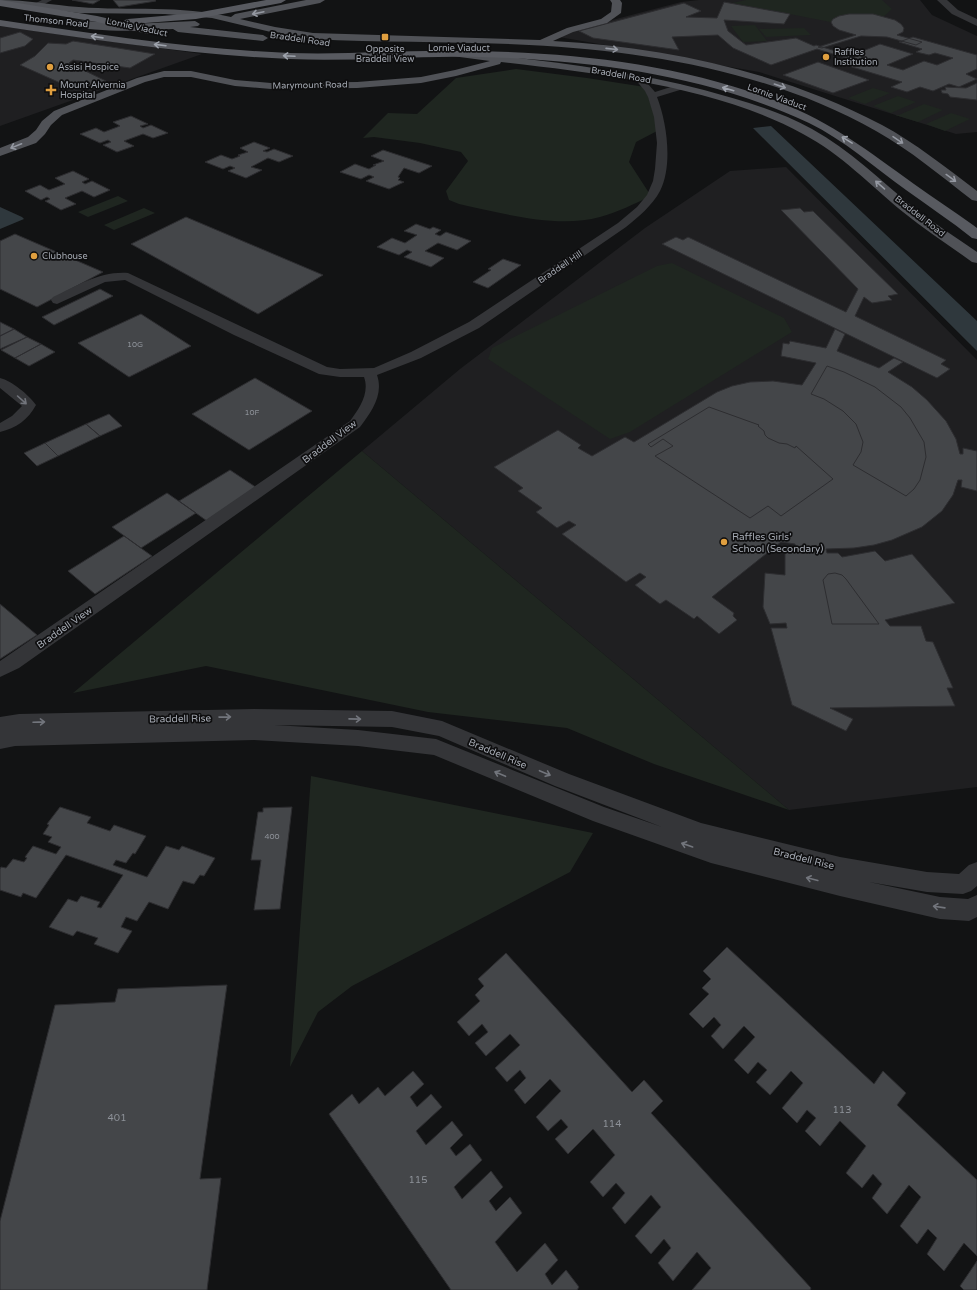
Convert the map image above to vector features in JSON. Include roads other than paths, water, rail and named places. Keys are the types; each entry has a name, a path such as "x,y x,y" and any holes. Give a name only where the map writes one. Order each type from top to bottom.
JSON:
{"highway":[{"path":"0,10 79,17 109,16 185,10 245,0"},
{"name":"Lornie Viaduct","path":"0,1 169,34 261,46 368,50 446,47 525,49 606,57 680,68 714,76 770,92 818,112"},
{"path":"0,16 86,24 144,21 196,16 283,4"},
{"name":"Lornie Viaduct","path":"0,24 135,42 249,53 344,57 481,54 564,60 637,69 718,86 786,109 814,121 850,142 879,162"},
{"name":"Braddell Road","path":"879,162 902,181 955,217 977,235"}],"main road":[{"name":"Thomson Road","path":"0,16 78,24 162,27 215,18 231,18 283,4 320,0"},
{"name":"Marymount Road","path":"0,152 32,140 41,132 46,123 58,113 141,80 164,74 191,74 235,83 271,86 356,85 421,80 456,73 498,59 557,30 604,16 611,7 609,2 606,0"},
{"name":"Marymount Road","path":"533,42 604,21 616,13 617,3 615,0"},
{"name":"Thomson Road","path":"0,1 79,10 118,10"},
{"path":"118,10 180,2"},
{"path":"118,10 165,11 215,18 212,8 222,2"},
{"path":"275,30 268,24 268,18 283,4"},
{"name":"Braddell Road","path":"215,18 237,28 308,42 398,47 585,69 680,86 746,106 785,121 818,137 850,159 920,219 964,248 977,259"},
{"name":"Braddell Road","path":"231,18 275,30 313,36 339,38 533,42 628,50 685,62 766,82 825,102 882,129 977,197"},
{"path":"162,27 308,42"},
{"name":"Marymount Road","path":"32,123 52,111 136,78 160,72 192,70 269,82 352,81 416,76 498,59"},
{"path":"0,140 13,135"}],"street":[{"path":"36,5 48,0"},
{"path":"942,0 955,12 977,23"},
{"path":"952,0 962,9 977,18"},
{"name":"Braddell Hill","path":"369,373 387,368 416,355 474,325 622,225 640,210 656,188 660,169 662,130 653,95 638,78"},
{"path":"653,95 680,86"},
{"path":"57,300 105,278 114,276 128,277 239,332 324,371 340,373 369,373"},
{"name":"Braddell View","path":"0,670 19,659 355,424 369,404 373,385 369,373"},
{"path":"0,382 29,405 25,414 17,420 0,428"},
{"name":"Braddell Rise","path":"0,725 19,722 246,717 392,719 442,729 562,780 701,832 840,867 927,882 963,884 977,872"},
{"name":"Braddell Rise","path":"0,741 15,738 254,732 358,738 436,747 600,815 711,853 840,886 940,908 969,910 977,906"}],"place":[{"name":"Opposite Braddell View","path":"385,37"},
{"name":"Raffles Institution","path":"826,57"},
{"name":"Assisi Hospice","path":"50,67"},
{"name":"Mount Alvernia Hospital","path":"51,90"},
{"name":"Clubhouse","path":"34,256"},
{"name":"Raffles Girls' School (Secondary)","path":"724,542"}]}
